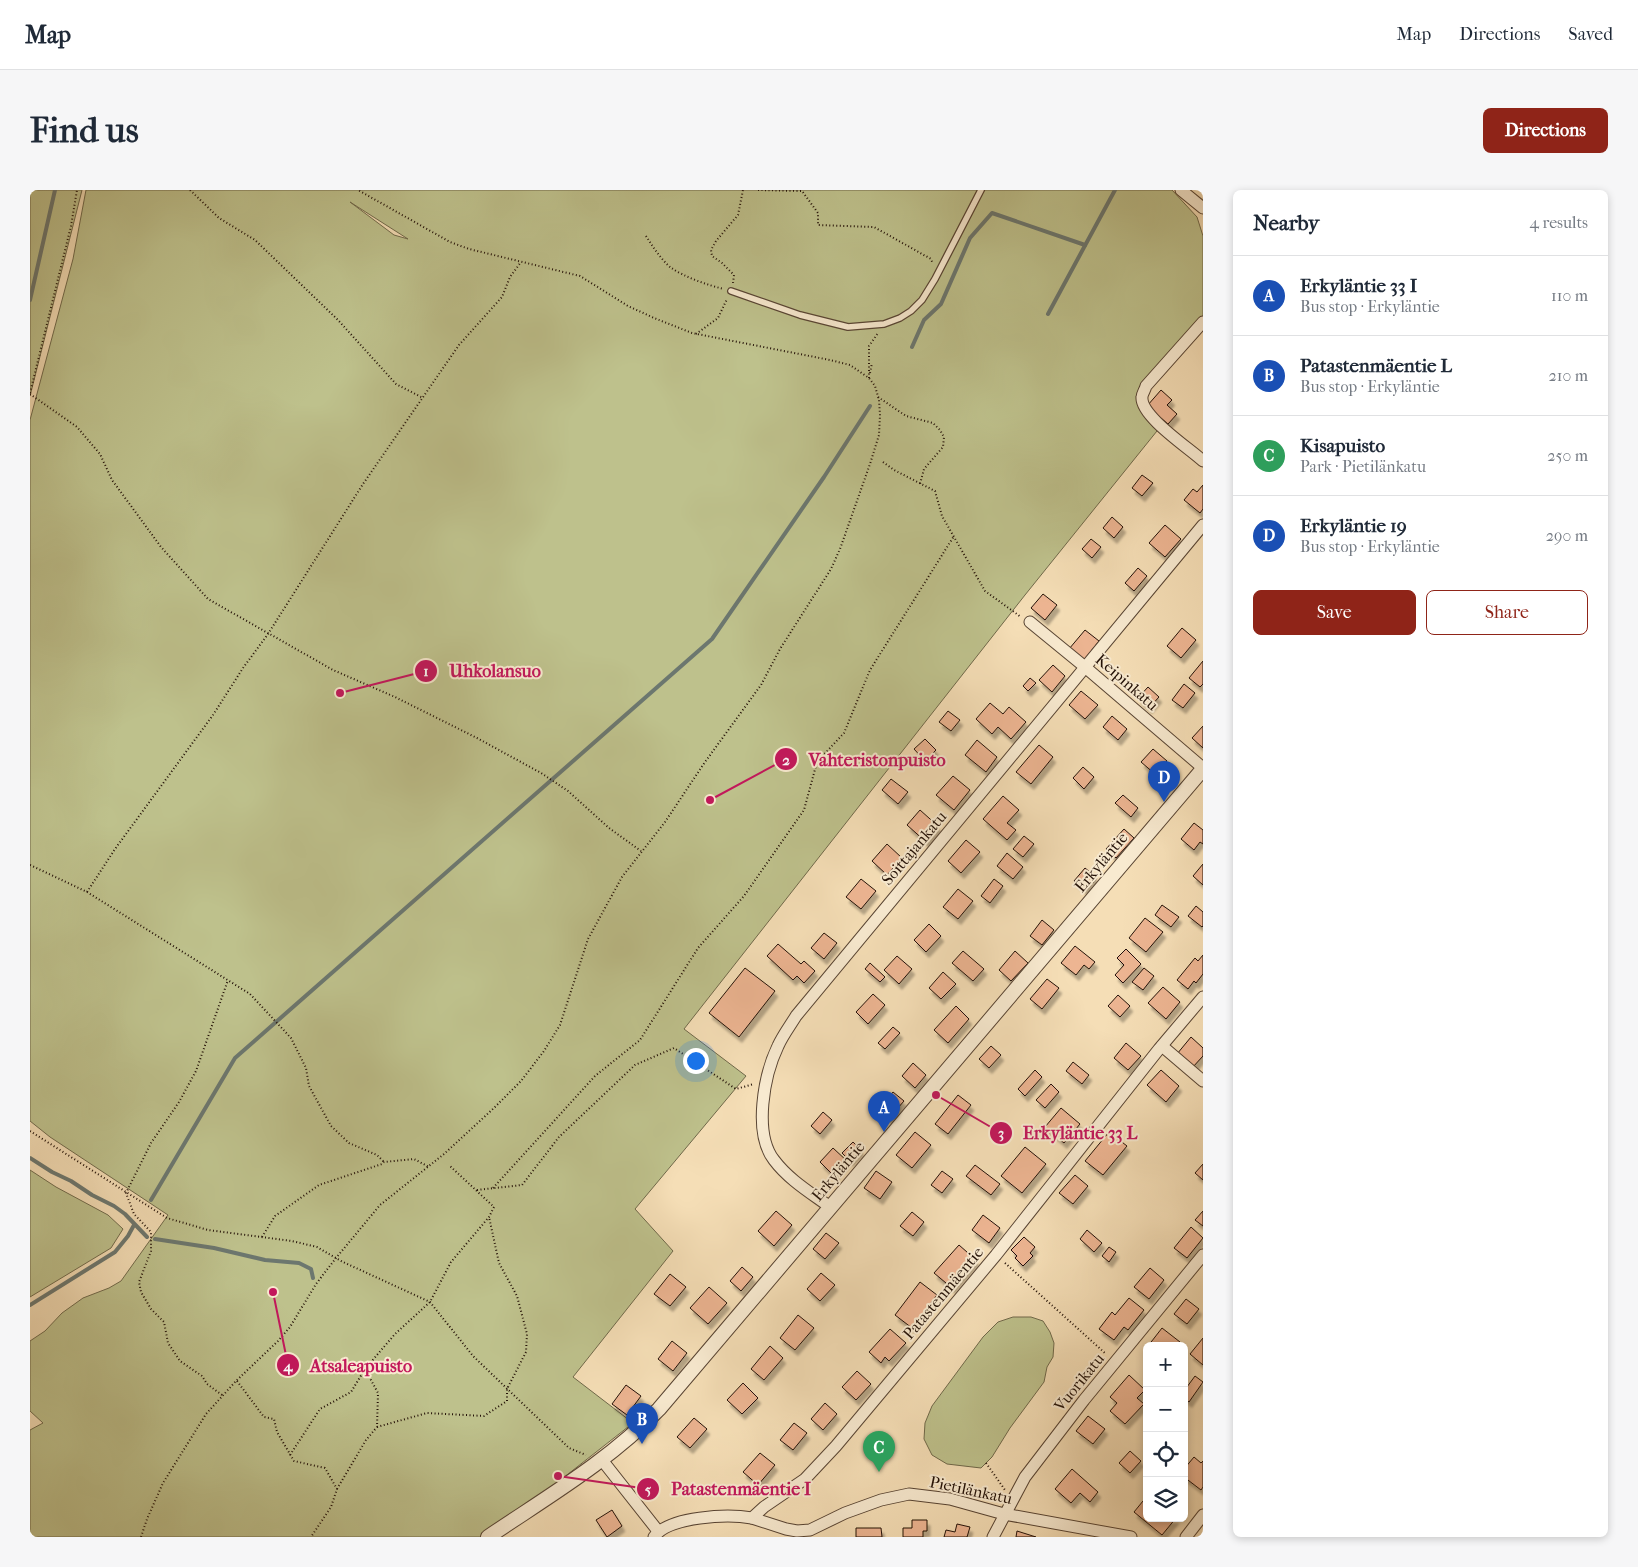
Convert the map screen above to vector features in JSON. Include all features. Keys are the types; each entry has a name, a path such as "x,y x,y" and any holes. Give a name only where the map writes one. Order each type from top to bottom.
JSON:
{"street":[{"path":"1181,190 1203,208"},
{"path":"1203,322 1146,386 1142,398 1144,408 1150,417 1203,461"},
{"name":"Soittajankatu","path":"830,1207 782,1170 772,1159 765,1144 762,1129 767,1073 778,1045 796,1016 1203,525"},
{"name":"Keipinkatu","path":"1030,622 1203,768"},
{"name":"Erkyläntie","path":"488,1537 602,1460 642,1427 659,1409 1203,768"},
{"name":"Patastenmäentie","path":"752,1518 764,1506 805,1479 836,1446 996,1255 1162,1046 1203,998"},
{"path":"1162,1046 1203,1081"},
{"name":"Vuorikatu","path":"993,1537 1025,1478 1084,1400 1203,1255"},
{"path":"602,1460 656,1534 682,1521 735,1515 752,1518"},
{"name":"Pietilänkatu","path":"752,1518 786,1530 810,1530 844,1514 881,1500 909,1494 950,1499 1004,1514 1131,1537"},
{"path":"1186,1537 1203,1515"}],"lane":[{"path":"731,291 800,315 848,327 884,324 900,318 912,311 922,300 938,274 981,190"}],"path":[{"path":"77,190 67,244 30,393 83,434 100,454 112,480 161,547 208,599 333,670 395,697 541,773 568,791 609,828 642,851"},
{"path":"190,190 219,218 254,240 338,320 396,384 423,398"},
{"path":"141,1537 147,1518 163,1483 206,1414 290,1327 316,1284 380,1205 429,1167 522,1081 544,1051 560,1025 588,939 622,877 665,822 705,762 761,685 780,649 831,569 840,549 879,435 880,416 875,386 869,378 850,365 696,334 628,306 580,276 469,250 450,242 358,190"},
{"path":"696,334 718,318 731,291 734,275 712,256 711,250 716,241 738,215 743,190"},
{"path":"758,190 802,191 818,213 818,225 874,227 931,260 938,274"},
{"path":"646,236 658,254 671,267 720,289 731,291"},
{"path":"87,892 115,849 213,715 242,668 268,634 363,484 459,345 502,297 510,277 521,262"},
{"path":"869,378 869,346 884,324"},
{"path":"869,378 872,363"},
{"path":"878,397 906,416 932,423 940,430 944,437 944,447 924,469 920,484"},
{"path":"883,462 894,470 935,491 942,516 985,591 1030,622"},
{"path":"493,1188 595,1076 640,1040 698,948 744,896 804,810 817,762 844,733 870,670 954,536"},
{"path":"30,865 87,892 250,994 291,1038 306,1068 309,1086 331,1126 349,1143 377,1155 384,1162"},
{"path":"223,1396 208,1384 202,1376 180,1361 168,1343 164,1322 151,1309 141,1292 139,1282 151,1251 150,1232 134,1214 126,1193 151,1143 179,1102 196,1070 228,980"},
{"path":"478,1190 522,1185 560,1137 635,1065 674,1048 736,1089 756,1084"},
{"path":"30,1131 166,1218 208,1230 292,1241 317,1247 336,1258 430,1302 473,1356 568,1448 602,1460"},
{"path":"262,1238 275,1216 319,1185 384,1162 414,1159 429,1167"},
{"path":"290,1455 320,1409 351,1392 365,1370 395,1334 430,1302 451,1262 489,1217 494,1207 478,1190 450,1166"},
{"path":"311,1537 331,1507 336,1490 366,1440 377,1427 427,1413 484,1416 507,1401 507,1390 526,1352 527,1334 516,1296 499,1262 489,1217"},
{"path":"996,1255 1115,1362"},
{"path":"365,1370 378,1393 377,1427"},
{"path":"236,1381 264,1417 274,1419 277,1432 294,1461 325,1468 336,1490"},
{"path":"986,1463 1012,1500"}],"green space":[{"path":"30,190 82,190 30,396"},
{"path":"86,190 1172,190 1197,217 1203,236 1203,322 1142,398 1161,426 1025,595 684,1029 746,1076 635,1209 673,1251 573,1377 633,1423 488,1537 30,1537 30,1430 43,1423 30,1411 30,1341 45,1331 62,1313 83,1298 121,1281 168,1215 50,1137 30,1121 30,420 73,259","holes":["350,202 408,239 394,235"]},
{"path":"30,1170 56,1187 108,1215 123,1229 111,1248 30,1297"},
{"path":"1013,1317 1031,1317 1043,1321 1050,1332 1054,1343 1053,1357 1047,1367 1044,1382 1010,1428 992,1457 981,1468 947,1464 932,1455 924,1439 925,1423 932,1406 983,1337 998,1322"}],"building":[{"path":"1161,390 1172,400 1167,405 1177,414 1168,424 1147,406"},
{"path":"1142,475 1153,483 1142,496 1132,488"},
{"path":"1203,485 1203,509 1200,513 1184,500 1193,489 1197,492"},
{"path":"1112,517 1123,527 1114,538 1103,528"},
{"path":"1165,525 1181,539 1165,557 1149,543"},
{"path":"1091,539 1101,547 1092,558 1082,549"},
{"path":"1138,568 1147,576 1134,591 1125,583"},
{"path":"1043,594 1057,605 1045,620 1031,608"},
{"path":"1182,628 1196,640 1181,658 1167,646"},
{"path":"1085,630 1099,641 1084,660 1069,649"},
{"path":"1203,661 1203,684 1200,687 1189,678"},
{"path":"1053,665 1065,676 1052,692 1039,680"},
{"path":"1030,678 1036,683 1028,691 1023,686"},
{"path":"1184,684 1195,693 1183,708 1172,700"},
{"path":"1148,687 1159,697 1149,708 1138,698"},
{"path":"1081,691 1098,705 1085,719 1069,705"},
{"path":"990,703 1003,714 1009,707 1026,722 1011,739 998,727 992,734 976,719"},
{"path":"948,711 960,720 951,731 939,722"},
{"path":"1112,716 1127,729 1118,740 1103,727"},
{"path":"1203,726 1203,748 1192,738"},
{"path":"925,739 936,750 925,761 914,749"},
{"path":"977,740 997,757 986,772 965,755"},
{"path":"1039,745 1053,757 1031,784 1016,772"},
{"path":"1153,749 1167,761 1155,774 1141,762"},
{"path":"1083,767 1094,777 1084,789 1073,778"},
{"path":"953,776 970,790 954,810 936,795"},
{"path":"891,779 908,792 898,804 882,790"},
{"path":"1123,795 1138,808 1131,817 1115,803"},
{"path":"1003,796 1019,810 1007,823 1016,830 1007,840 983,819"},
{"path":"920,810 939,827 926,842 907,825"},
{"path":"1194,823 1203,830 1203,844 1200,842 1194,850 1181,839"},
{"path":"1124,829 1134,838 1116,858 1106,849"},
{"path":"1024,836 1034,844 1023,857 1013,849"},
{"path":"966,840 980,852 961,873 948,861"},
{"path":"887,844 902,858 887,875 872,861"},
{"path":"1007,853 1023,867 1013,879 997,866"},
{"path":"1203,864 1203,885 1193,876"},
{"path":"1085,868 1097,878 1086,891 1074,881"},
{"path":"861,879 876,891 861,909 846,897"},
{"path":"994,879 1003,886 990,903 981,896"},
{"path":"958,889 973,901 958,919 943,907"},
{"path":"1162,905 1179,917 1171,927 1155,915"},
{"path":"1196,906 1203,912 1202,927 1188,916"},
{"path":"1145,918 1163,932 1146,952 1129,938"},
{"path":"1042,920 1054,930 1042,945 1030,936"},
{"path":"929,924 941,936 926,952 914,940"},
{"path":"824,933 837,943 824,959 811,948"},
{"path":"778,944 801,964 804,961 815,971 804,983 797,976 793,980 767,956"},
{"path":"1075,946 1095,962 1089,969 1084,965 1076,975 1061,963"},
{"path":"1126,949 1141,964 1123,983 1115,975 1124,965 1117,958"},
{"path":"963,951 984,969 973,981 952,963"},
{"path":"1015,951 1028,963 1011,981 999,970"},
{"path":"1203,955 1203,974 1188,989 1177,980 1195,958 1198,961"},
{"path":"897,956 912,969 899,984 884,970"},
{"path":"870,963 885,977 880,982 865,969"},
{"path":"745,968 775,991 739,1037 709,1013"},
{"path":"1144,968 1154,976 1143,990 1132,982"},
{"path":"943,972 956,984 941,999 929,988"},
{"path":"1047,979 1059,988 1042,1009 1030,999"},
{"path":"1163,987 1180,1002 1166,1019 1148,1003"},
{"path":"873,994 885,1005 868,1024 856,1012"},
{"path":"1118,995 1130,1006 1120,1017 1108,1006"},
{"path":"956,1006 969,1019 948,1043 934,1030"},
{"path":"893,1027 900,1033 885,1049 878,1043"},
{"path":"1191,1037 1203,1048 1203,1056 1192,1068 1177,1054"},
{"path":"1126,1043 1141,1056 1128,1070 1114,1058"},
{"path":"991,1046 1001,1055 989,1068 979,1059"},
{"path":"1073,1062 1089,1075 1082,1084 1066,1071"},
{"path":"913,1063 926,1075 915,1088 902,1076"},
{"path":"1035,1070 1042,1077 1025,1096 1018,1089"},
{"path":"1161,1070 1179,1086 1166,1102 1147,1085"},
{"path":"1051,1084 1059,1092 1045,1108 1036,1100"},
{"path":"893,1092 904,1101 889,1118 878,1109"},
{"path":"958,1095 971,1105 948,1134 935,1124"},
{"path":"1061,1108 1080,1124 1064,1143 1045,1127"},
{"path":"823,1112 832,1120 820,1134 811,1126"},
{"path":"915,1132 931,1145 912,1168 896,1155"},
{"path":"1109,1132 1127,1146 1103,1175 1085,1161"},
{"path":"853,1142 861,1150 850,1161 842,1153"},
{"path":"1025,1147 1046,1164 1022,1193 1001,1176"},
{"path":"833,1148 847,1161 834,1176 820,1162"},
{"path":"1203,1164 1203,1180 1195,1173"},
{"path":"975,1165 1000,1184 991,1195 966,1176"},
{"path":"876,1171 892,1182 880,1199 864,1188"},
{"path":"942,1171 953,1179 942,1193 931,1185"},
{"path":"1075,1175 1088,1186 1073,1204 1059,1193"},
{"path":"776,1211 792,1225 774,1246 758,1231"},
{"path":"1203,1211 1203,1226 1195,1220"},
{"path":"912,1212 924,1222 913,1236 900,1226"},
{"path":"983,1215 1000,1228 989,1243 972,1230"},
{"path":"1191,1227 1203,1238 1187,1258 1174,1248"},
{"path":"1087,1230 1102,1243 1094,1252 1080,1239"},
{"path":"826,1233 839,1243 825,1259 813,1249"},
{"path":"1024,1237 1035,1247 1030,1253 1033,1256 1023,1266 1015,1258 1017,1256 1011,1250"},
{"path":"959,1245 976,1260 952,1288 934,1273"},
{"path":"1109,1247 1116,1252 1109,1262 1102,1256"},
{"path":"742,1267 753,1277 741,1291 730,1281"},
{"path":"1150,1268 1164,1280 1149,1299 1134,1287"},
{"path":"821,1273 835,1285 820,1301 807,1289"},
{"path":"670,1274 686,1287 670,1306 654,1294"},
{"path":"920,1282 937,1295 912,1328 895,1315"},
{"path":"709,1287 727,1303 708,1324 690,1308"},
{"path":"1129,1298 1144,1310 1128,1330 1124,1327 1114,1340 1099,1329 1112,1312 1115,1315"},
{"path":"1186,1299 1199,1309 1187,1324 1174,1314"},
{"path":"798,1315 814,1328 795,1350 780,1338"},
{"path":"1162,1328 1180,1342 1151,1342"},
{"path":"890,1329 906,1343 889,1361 885,1357 881,1363 869,1352"},
{"path":"1203,1338 1203,1365 1190,1354"},
{"path":"672,1341 687,1353 673,1371 658,1359"},
{"path":"770,1346 783,1358 764,1380 751,1369"},
{"path":"857,1371 871,1384 856,1400 842,1387"},
{"path":"1129,1375 1143,1388 1143,1392 1137,1398 1143,1405 1125,1424 1110,1411 1117,1403 1110,1397"},
{"path":"1195,1376 1203,1382 1189,1402 1188,1401 1188,1386"},
{"path":"743,1383 758,1398 742,1414 727,1400"},
{"path":"626,1385 641,1396 627,1415 612,1404"},
{"path":"825,1403 837,1414 823,1430 811,1419"},
{"path":"1088,1416 1105,1429 1093,1444 1076,1431"},
{"path":"694,1418 707,1429 690,1448 677,1437"},
{"path":"794,1423 807,1433 793,1450 780,1440"},
{"path":"1130,1451 1141,1461 1130,1473 1119,1463"},
{"path":"760,1453 775,1465 758,1485 743,1472"},
{"path":"1194,1457 1201,1463 1203,1461 1203,1487 1201,1490 1188,1480 1188,1464"},
{"path":"1072,1469 1098,1492 1090,1502 1080,1493 1071,1503 1055,1489"},
{"path":"1143,1501 1143,1519 1134,1512"},
{"path":"612,1510 622,1526 607,1537 596,1520"},
{"path":"912,1520 927,1520 927,1531 923,1531 923,1537 903,1537 903,1528 912,1528"},
{"path":"1146,1522 1173,1522 1162,1535"},
{"path":"957,1524 970,1527 967,1537 944,1537 946,1530 955,1532"},
{"path":"856,1528 881,1528 882,1537 856,1537"},
{"path":"1017,1531 1036,1537 1016,1537"}],"waterway":[{"path":"30,300 55,190"},
{"path":"1048,314 1115,190"},
{"path":"912,347 924,320 941,304 970,238 992,213 1085,245"},
{"path":"151,1200 235,1058 712,639 824,477 870,406"},
{"path":"30,1158 114,1206 125,1214 147,1237"},
{"path":"30,1305 115,1252 134,1225"},
{"path":"155,1239 214,1248 265,1260 299,1263 311,1269 313,1278"}],"place":[{"name":"Uhkolansuo","path":"340,693"},
{"name":"Vahteristonpuisto","path":"710,800"},
{"name":"Erkyläntie 19","path":"1164,802"},
{"name":"Erkyläntie 33 L","path":"936,1095"},
{"name":"Erkyläntie 33 I","path":"884,1132"},
{"name":"Atsaleapuisto","path":"273,1292"},
{"name":"Patastenmäentie L","path":"642,1444"},
{"name":"Kisapuisto","path":"879,1472"},
{"name":"Patastenmäentie I","path":"558,1476"}]}
